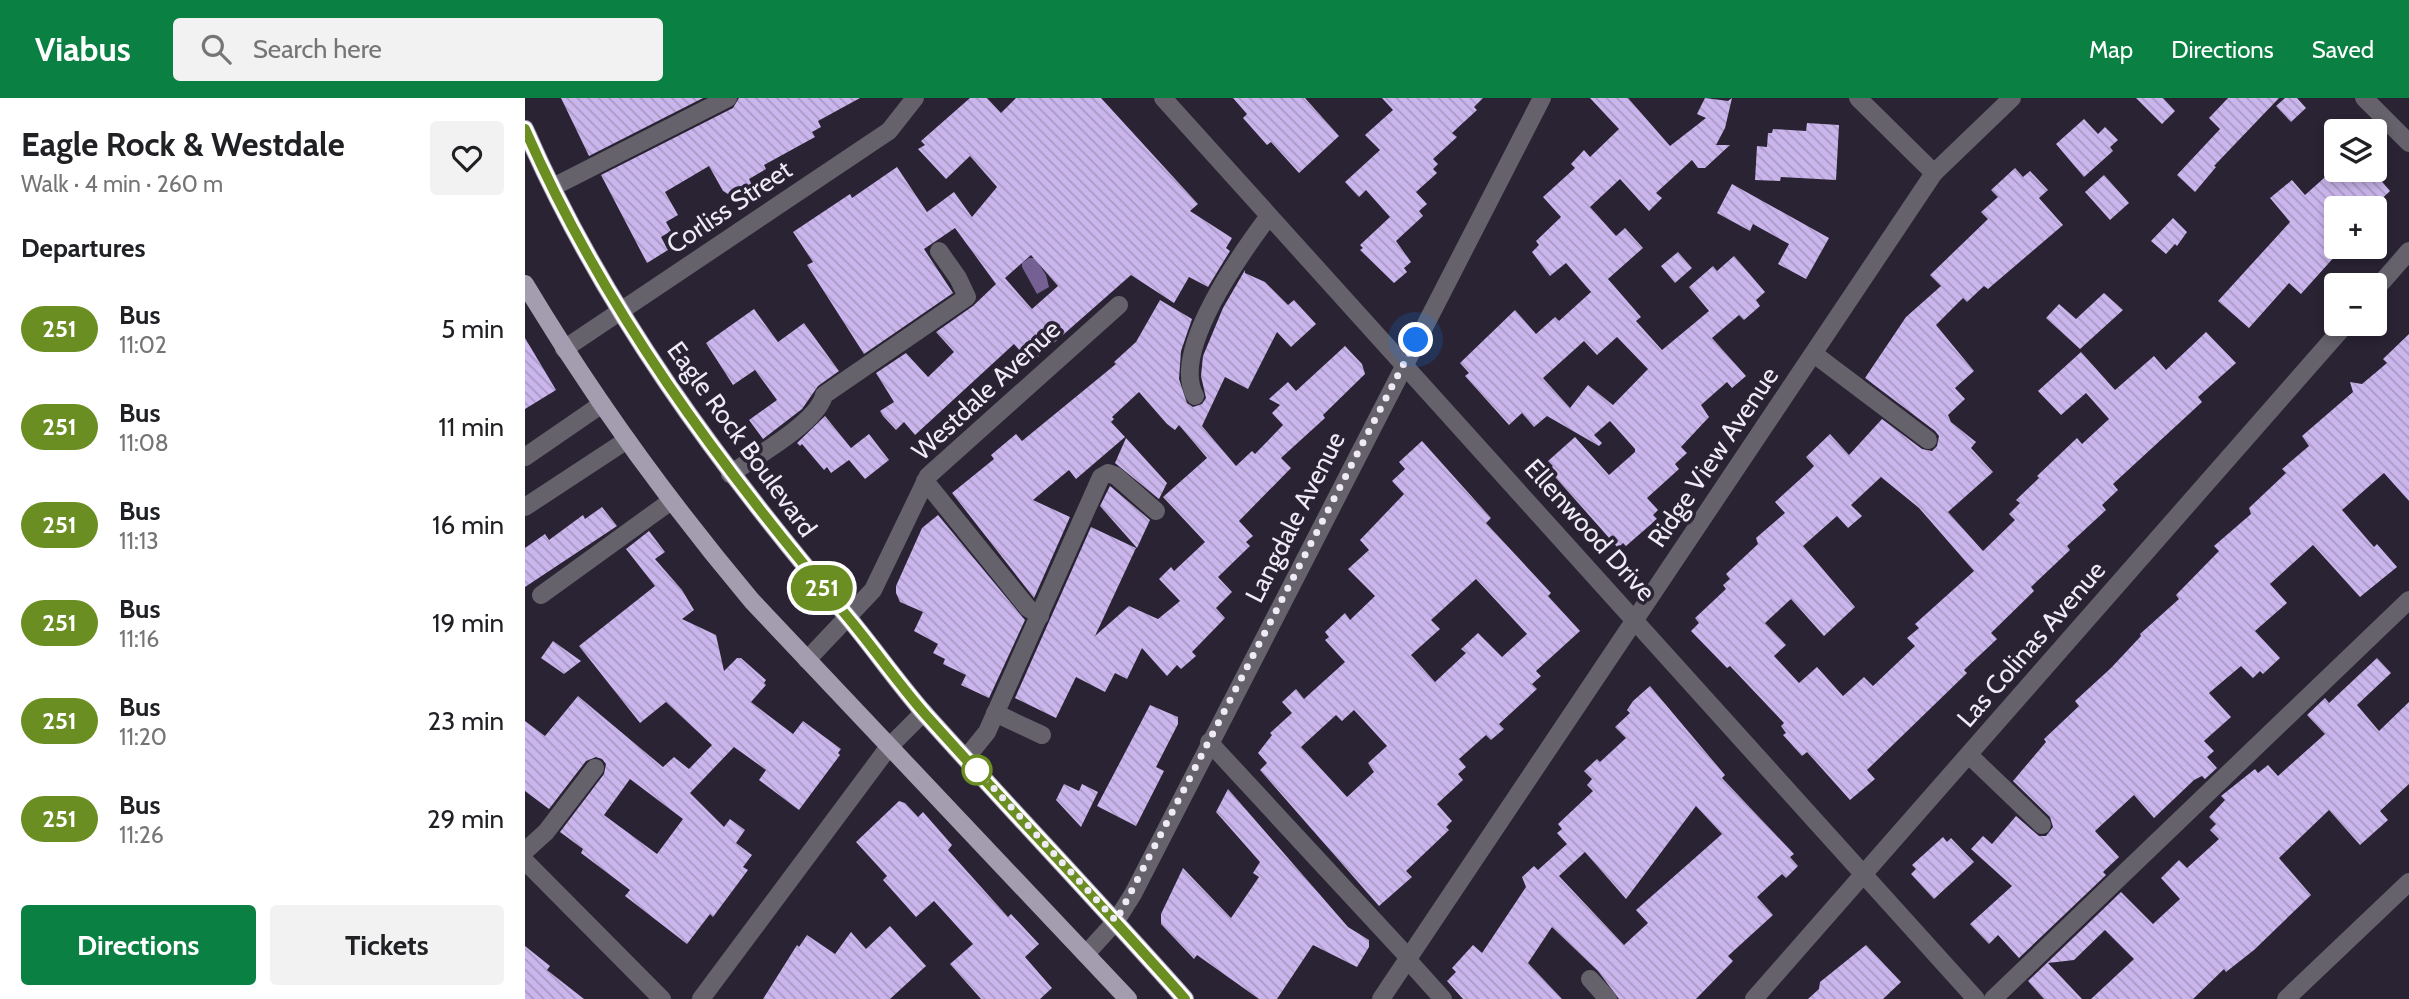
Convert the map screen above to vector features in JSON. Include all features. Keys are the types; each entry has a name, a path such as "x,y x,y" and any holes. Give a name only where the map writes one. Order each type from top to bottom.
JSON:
{"main road":[{"name":"Eagle Rock Boulevard","path":"525,129 619,313 730,474 924,712 1185,999"},
{"path":"525,284 564,349 627,440 671,501 752,601 1128,999"}],"street":[{"path":"553,187 728,98"},
{"name":"Corliss Street","path":"564,349 889,131 915,98"},
{"name":"Ellenwood Drive","path":"1163,98 1636,619 1976,999"},
{"name":"Langdale Avenue","path":"1086,954 1116,921 1542,98"},
{"path":"1859,98 1934,173"},
{"name":"Ridge View Avenue","path":"1381,999 1934,173 2012,98"},
{"path":"2372,100 2409,143"},
{"path":"1195,396 1189,385 1193,348 1206,317 1251,240 1269,216"},
{"path":"730,474 799,425 821,406 824,395 917,328 935,321 967,297 958,278 939,251"},
{"path":"2387,276 2409,251"},
{"name":"Westdale Avenue","path":"807,660 873,590 925,481 941,461 1118,305"},
{"name":"Las Colinas Avenue","path":"1754,999 2336,336"},
{"path":"1814,354 1927,440"},
{"path":"525,457 602,404"},
{"path":"525,507 627,440"},
{"path":"966,758 986,732 1039,616 1044,598 1101,477 1108,473 1116,476 1156,511"},
{"path":"925,481 1028,608 1039,616"},
{"path":"541,595 671,501"},
{"path":"1993,999 2409,600"},
{"path":"701,999 888,748 924,712"},
{"path":"995,713 1042,735"},
{"path":"1209,741 1443,999"},
{"path":"1969,755 2042,825"},
{"path":"525,851 546,832 595,768"},
{"path":"525,861 662,999"},
{"path":"2286,999 2409,882"},
{"path":"1590,979 1608,999"}],"shaded area":[{"path":"1029,258 1035,258 1046,275 1049,287 1037,294 1022,267 1022,263"}],"building":[{"path":"561,98 703,98 589,156"},
{"path":"739,98 860,98 818,121 821,127 812,132 815,137 764,165 766,169 749,179 753,187 733,197 723,191 709,166 665,192 678,215 666,222 671,231 661,237 668,250 647,263 601,175 733,108"},
{"path":"970,98 987,98 1001,113 1016,98 1101,98 1198,204 1190,211 1232,238 1226,248 1230,251 1208,287 1189,277 1174,303 1131,275 1031,363 1014,344 915,435 904,422 896,430 880,411 894,402 876,373 906,353 928,377 954,352 936,332 973,306 996,284 955,228 924,249 953,293 864,354 807,265 813,262 793,232 850,194 852,198 897,167 927,212 954,192 972,217 997,187 970,156 946,179 918,149 925,145 921,141","holes":["1031,255 1058,286 1032,309 1005,278"]},
{"path":"1233,98 1305,98 1339,136 1299,173 1271,142 1267,145 1243,118 1247,114"},
{"path":"1382,98 1483,98 1474,107 1477,110 1452,133 1457,137 1433,159 1438,164 1433,169 1437,173 1416,192 1427,204 1419,211 1423,216 1396,241 1411,262 1404,268 1407,272 1394,283 1360,250 1363,248 1360,245 1390,217 1366,190 1359,197 1345,182 1380,150 1365,135 1393,110"},
{"path":"1590,98 1628,98 1670,146 1706,118 1697,114 1705,98 1728,101 1732,98 1725,128 1716,145 1730,145 1705,168 1698,168 1692,160 1656,193 1662,198 1649,211 1620,179 1590,207 1616,236 1625,228 1643,248 1608,279 1641,317 1636,321 1662,350 1709,311 1689,287 1713,266 1717,271 1734,256 1765,292 1756,300 1760,306 1744,320 1739,315 1712,338 1746,376 1732,388 1727,382 1701,405 1709,417 1681,447 1687,453 1675,464 1679,469 1647,498 1658,510 1653,515 1657,519 1626,546 1623,543 1618,548 1548,469 1553,466 1548,461 1575,437 1609,475 1635,452 1635,449 1610,421 1594,435 1602,443 1599,446 1547,416 1534,427 1522,413 1509,425 1465,376 1469,373 1460,363 1515,310 1536,334 1555,317 1559,321 1591,292 1566,263 1550,276 1532,252 1539,245 1536,241 1561,217 1543,197 1575,168 1571,164 1584,150 1590,157 1619,129","holes":["1617,337 1648,369 1613,405 1588,385 1570,408 1543,378 1584,341 1597,355"]},
{"path":"2136,98 2163,98 2175,111 2162,124"},
{"path":"2228,98 2279,98 2214,166 2216,167 2195,192 2177,175 2220,129 2209,118"},
{"path":"2285,98 2297,98 2306,108 2291,122 2276,106"},
{"path":"2084,119 2098,134 2105,127 2118,140 2110,147 2113,151 2084,177 2056,144"},
{"path":"1807,123 1839,125 1836,180 1781,177 1780,181 1755,180 1757,146 1767,147 1768,133 1772,133 1773,129 1806,131"},
{"path":"2015,168 2023,177 2030,171 2048,190 2039,198 2063,225 1988,289 1984,286 1967,302 1963,298 1936,325 1974,371 1955,388 1965,399 1948,415 1951,422 1976,442 1971,448 1993,472 1948,512 1983,551 2015,520 2009,514 2020,503 2016,500 2039,478 2037,476 2077,438 2082,444 2109,419 2086,393 2061,415 2038,391 2081,352 2115,390 2154,356 2166,370 2206,332 2236,363 2198,397 2202,402 2113,484 2118,490 2102,505 2106,510 2067,546 2070,550 2031,587 2034,591 1991,633 1997,639 1964,670 1967,673 1867,770 1875,779 1850,800 1807,752 1802,756 1783,735 1786,733 1781,726 1784,723 1730,666 1727,668 1691,631 1699,623 1695,618 1726,589 1723,585 1730,579 1726,574 1758,544 1756,538 1785,513 1775,502 1814,466 1806,457 1830,434 1849,455 1882,419 1922,449 1932,451 1937,446 1939,436 1935,431 1865,378 1906,317 1941,286 1930,275 1988,219 1981,212 1998,197 1991,190","holes":["1881,477 1919,508 1974,571 1915,624 1919,628 1907,638 1915,646 1873,686 1864,677 1843,696 1817,667 1799,683 1774,656 1786,645 1765,623 1791,599 1824,636 1855,607 1803,546 1837,516 1848,528 1862,516 1851,505"]},
{"path":"2104,175 2129,203 2110,220 2085,192"},
{"path":"2324,178 2324,182 2382,182 2390,191 2385,196 2324,196 2324,259 2332,259 2301,294 2289,283 2249,328 2218,301 2290,222 2270,198 2292,180 2305,195"},
{"path":"1732,184 1829,238 1806,279 1778,264 1789,244 1753,224 1750,231 1717,213"},
{"path":"2173,218 2187,232 2177,246 2175,244 2166,254 2151,241"},
{"path":"1678,252 1692,268 1675,283 1661,266"},
{"path":"1245,270 1245,273 1265,282 1288,305 1294,300 1316,324 1291,347 1277,332 1248,389 1225,377 1202,426 1236,466 1252,451 1255,454 1283,425 1272,413 1280,405 1269,399 1288,382 1296,391 1345,346 1362,364 1365,374 1323,415 1325,418 1281,458 1291,468 1239,521 1253,536 1246,542 1250,546 1218,577 1232,592 1216,608 1225,618 1192,652 1196,656 1181,669 1177,665 1167,676 1142,648 1127,679 1115,673 1105,692 1076,677 1056,718 1015,698 1091,527 1136,548 1095,636 1129,606 1158,619 1180,601 1159,579 1171,567 1174,571 1205,542 1163,497 1207,458 1179,425 1175,430 1167,424 1139,392 1112,417 1114,419 1111,422 1125,437 1076,479 1069,470 1033,500 1070,517 1034,598 952,493 994,459 991,455 1016,434 1022,441 1116,364 1114,362 1136,342 1160,300 1192,319 1181,351 1179,379 1187,403 1193,407 1202,404 1206,398 1201,376 1203,356 1223,308"},
{"path":"2104,293 2123,310 2080,349 2046,318 2059,304 2076,319"},
{"path":"754,309 778,342 804,323 839,371 818,386 802,409 763,439 749,420 777,400 755,370 733,385 706,343"},
{"path":"2409,334 2409,501 2384,473 2342,510 2374,547 2377,544 2397,567 2360,597 2313,545 2270,584 2287,603 2255,631 2280,658 2263,674 2260,671 2253,678 2241,666 2209,693 2231,717 2204,741 2214,751 2207,757 2217,768 2205,779 2202,776 2194,780 2154,818 2134,795 2095,831 2119,857 2103,872 2106,875 2019,958 1998,935 1989,944 1970,924 2012,886 1971,849 1983,836 1992,844 2016,816 2039,836 2046,836 2053,827 2050,817 2013,781 2046,742 2044,739 2079,706 2075,701 2111,668 2140,634 2179,599 2176,595 2219,551 2214,546 2251,514 2249,508 2286,473 2282,469 2309,446 2302,436 2353,392 2350,382 2362,384 2387,363 2383,359"},
{"path":"525,338 556,390 525,409"},
{"path":"825,416 851,448 869,434 889,460 865,479 849,460 831,473 827,467 824,470 802,444 800,446 797,443"},
{"path":"1126,438 1167,483 1159,499 1115,463"},
{"path":"1422,441 1491,518 1486,523 1551,593 1548,596 1580,631 1536,671 1541,676 1532,684 1537,689 1499,724 1504,729 1491,740 1486,735 1459,759 1466,767 1458,774 1463,780 1437,804 1452,821 1446,827 1449,830 1406,871 1412,877 1379,906 1260,770 1267,763 1258,753 1272,735 1270,733 1292,713 1282,702 1296,689 1304,699 1345,662 1325,640 1329,637 1325,632 1345,613 1350,620 1375,596 1348,569 1369,550 1360,540 1404,494 1392,481 1405,469 1399,462","holes":["1476,579 1527,634 1502,657 1478,633 1461,649 1466,653 1435,682 1411,655 1440,629 1431,620","1354,710 1387,746 1368,763 1374,772 1347,797 1301,747 1336,715 1342,721"]},
{"path":"1110,486 1150,520 1137,548 1100,506"},
{"path":"602,507 617,526 525,587 525,548 545,534 549,540 583,515 585,519"},
{"path":"938,515 1025,620 989,698 961,685 966,675 943,664 945,659 933,653 938,644 914,631 923,612 900,602 896,593 896,586 922,528"},
{"path":"649,531 665,552 655,559 682,590 694,610 682,619 716,635 724,671 737,658 741,658 766,680 766,685 751,702 793,734 803,721 841,749 838,753 840,755 799,810 759,780 766,770 734,747 690,793 724,827 730,819 745,830 736,843 752,855 743,867 748,870 713,917 710,914 687,944 625,896 630,890 581,853 583,849 560,832 604,774 606,764 602,759 596,757 586,761 549,809 525,791 525,721 545,736 578,696 663,767 674,757 689,769 712,745 666,702 640,723 579,646 655,586 626,549","holes":["630,779 683,819 657,854 604,815"]},
{"path":"553,641 581,661 564,674 541,658"},
{"path":"2377,658 2391,673 2357,705 2379,731 2409,702 2409,784 2380,811 2388,820 2360,845 2329,810 2279,858 2311,895 2254,950 2226,972 2224,969 2193,999 2091,999 2134,959 2105,930 2074,960 2048,963 2082,999 2044,999 2028,981 2121,892 2153,924 2180,899 2161,878 2179,860 2187,868 2219,839 2210,830 2216,824 2209,817 2225,800 2221,796 2255,769 2258,773 2268,765 2278,776 2325,734 2307,715 2325,698 2329,703"},
{"path":"1650,686 1725,775 1722,778 1794,854 1790,857 1798,866 1786,878 1782,874 1757,897 1773,915 1728,956 1733,961 1696,999 1619,999 1598,971 1552,927 1528,963 1562,999 1463,999 1447,981 1456,972 1452,968 1473,945 1482,953 1526,887 1522,877 1534,866 1538,870 1567,844 1557,833 1562,829 1558,824 1593,791 1587,785 1592,779 1584,771 1597,759 1600,762 1626,738 1615,727 1630,713 1627,710","holes":["1696,806 1722,834 1636,910 1648,923 1624,945 1559,876 1585,852 1626,899"]},
{"path":"1150,705 1178,717 1178,724 1156,767 1164,771 1136,826 1097,806"},
{"path":"1064,784 1079,791 1082,784 1098,792 1081,827 1056,800"},
{"path":"1228,789 1348,927 1369,940 1369,947 1357,967 1313,945 1277,999 1259,999 1197,955 1194,959 1161,924 1161,914 1183,868 1231,918 1259,877 1253,873 1260,862 1216,812"},
{"path":"899,801 905,803 918,817 923,812 952,845 948,850 1008,917 1011,914 1039,944 1025,957 1052,988 1040,999 981,999 950,964 973,944 934,901 916,917 883,880 887,876 856,842"},
{"path":"1943,837 1947,842 1951,838 1974,862 1934,899 1911,874 1916,869 1912,865"},
{"path":"890,926 926,966 890,999 763,999 797,945 799,947 807,935 835,954 851,932 866,949"},
{"path":"1866,945 1901,982 1883,999 1808,999 1819,989 1820,982"},
{"path":"525,946 550,966 547,970 584,999 525,999"}],"bus line":[{"name":"251","path":"525,129 574,230 619,313 687,415 740,487 924,712 1185,999"}],"route":[{"path":"977,770 1116,921 1133,894 1416,340"}]}
